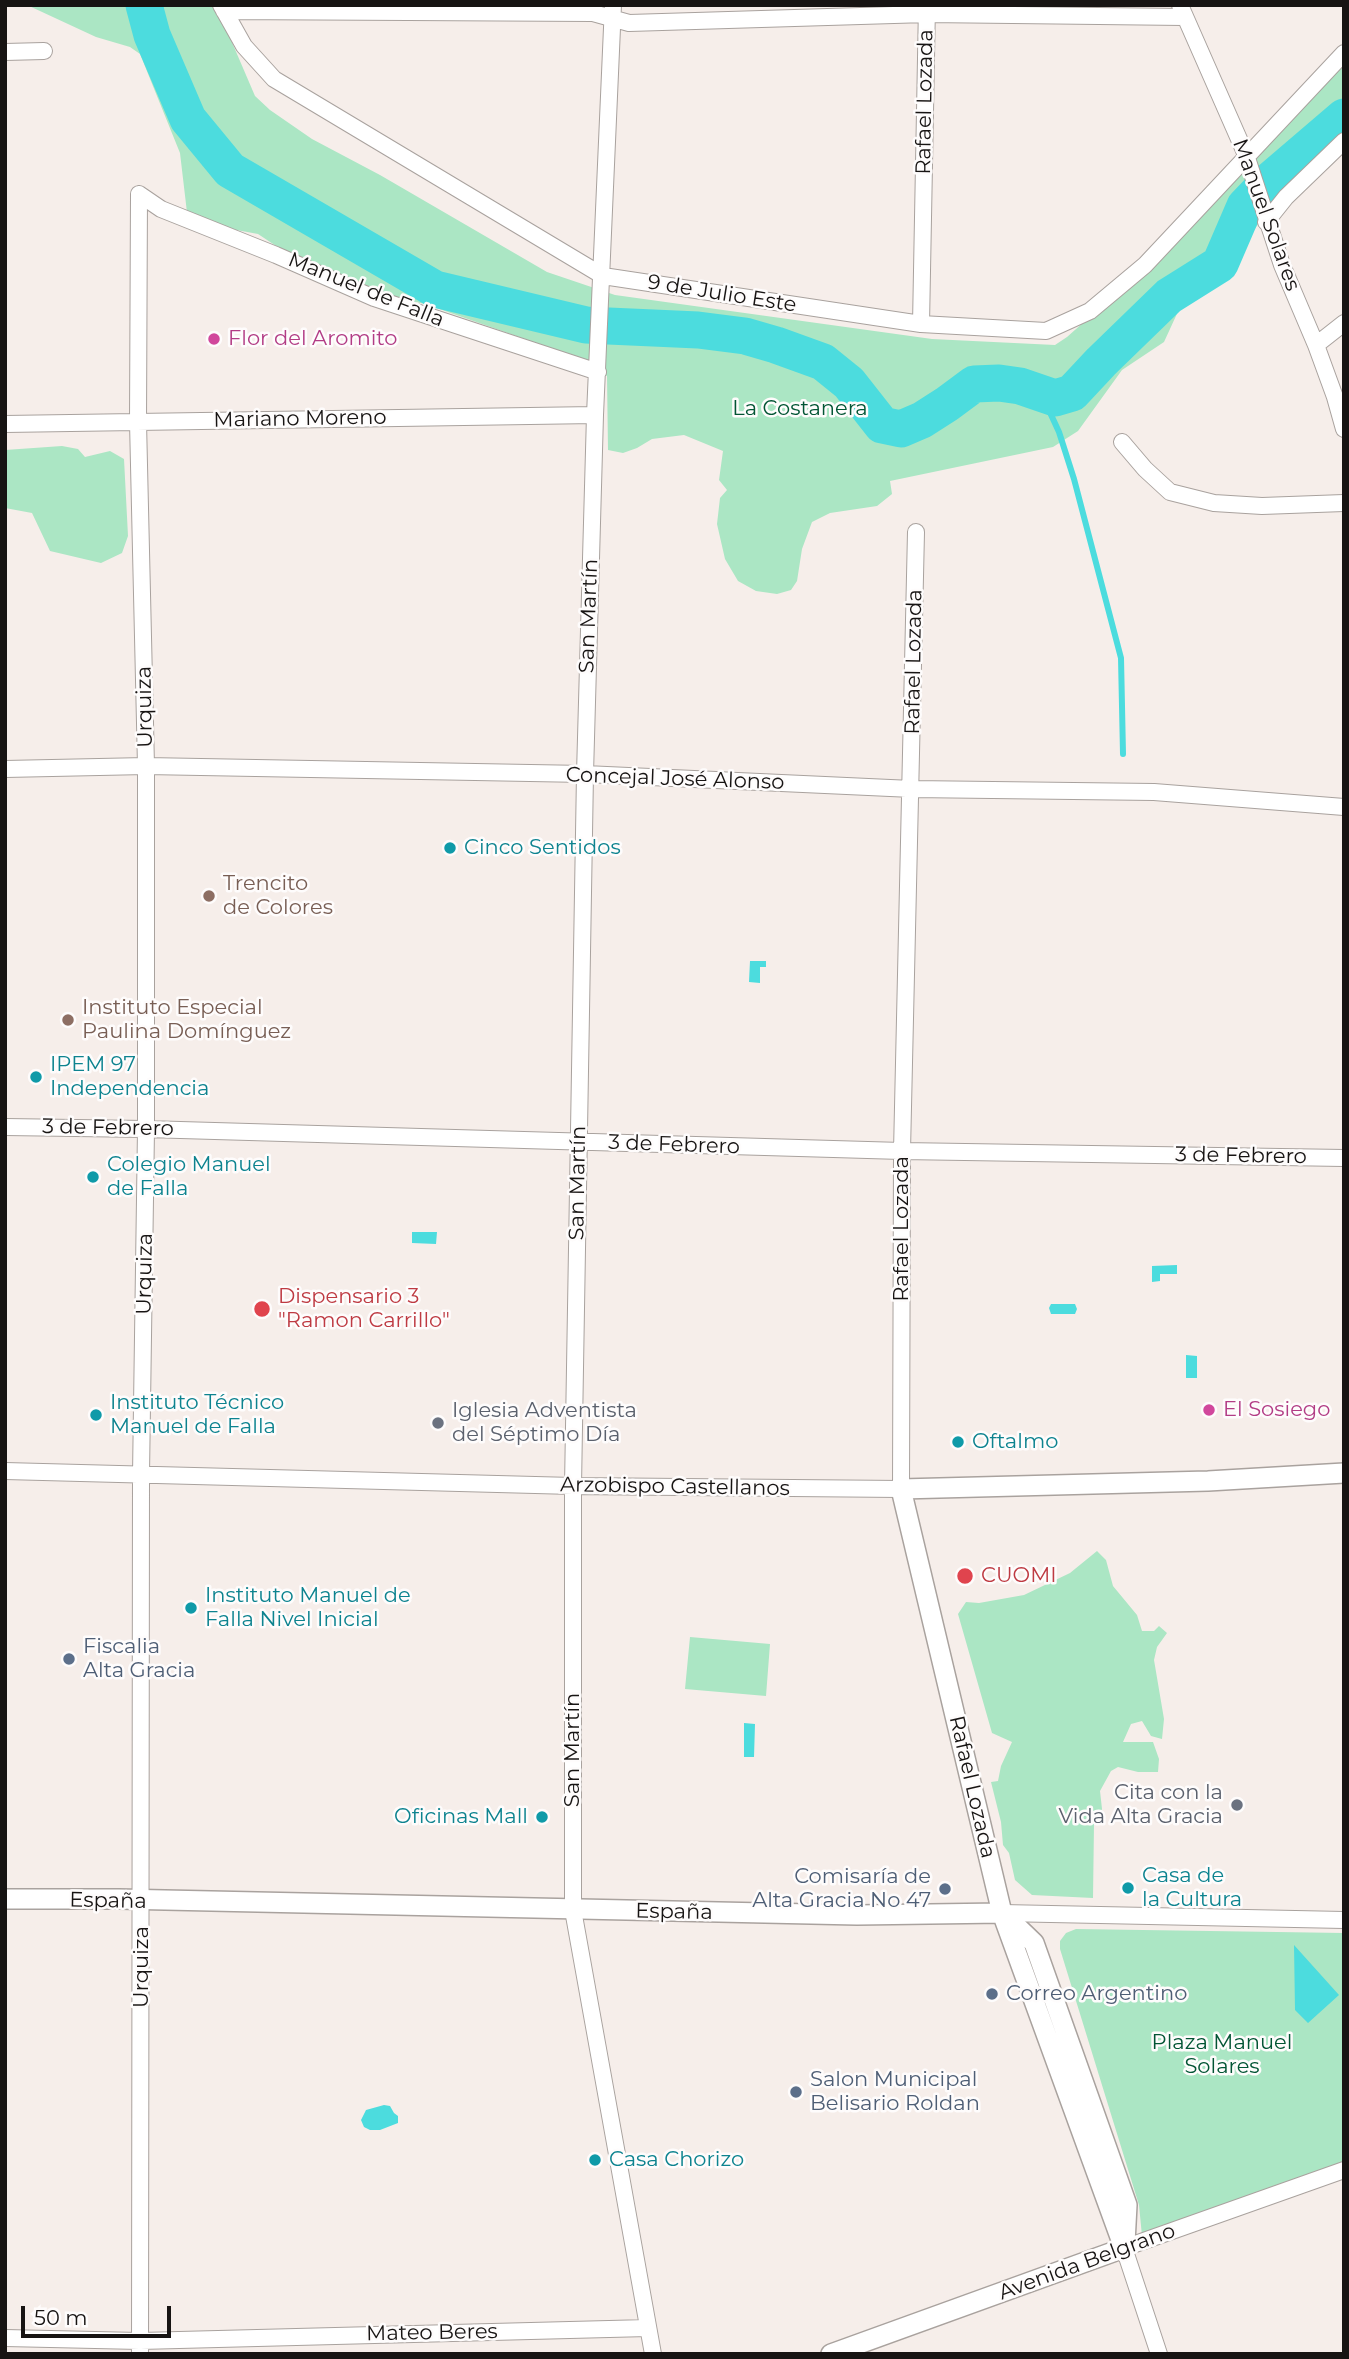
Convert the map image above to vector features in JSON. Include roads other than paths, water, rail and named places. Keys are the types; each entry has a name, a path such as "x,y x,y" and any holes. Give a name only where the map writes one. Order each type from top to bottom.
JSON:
{"street":[{"path":"223,8 613,12 629,23 927,10 1182,11"},
{"name":"9 de Julio Este","path":"223,8 244,46 274,79 603,280 921,324 1046,331 1090,311 1144,265 1247,159 1344,53"},
{"name":"Rafael Lozada","path":"921,324 927,10"},
{"name":"Manuel Solares","path":"1182,11 1247,159 1265,218 1316,345 1344,429"},
{"name":"San Martín","path":"613,12 595,415 585,774 573,1486 573,1910 653,2354"},
{"path":"5,52 44,51"},
{"path":"1265,218 1344,141"},
{"name":"Manuel de Falla","path":"139,194 162,209 276,254 374,298 598,367"},
{"name":"Urquiza","path":"139,194 138,422 146,766 146,1129 141,1475 140,2347"},
{"path":"1316,345 1344,323"},
{"name":"Mariano Moreno","path":"5,424 595,415"},
{"path":"1122,442 1145,469 1170,492 1214,503 1262,506 1344,503"},
{"name":"Rafael Lozada","path":"916,532 902,1151 901,1489 1002,1913"},
{"name":"Concejal José Alonso","path":"5,769 146,766 585,774 912,789 1154,792 1344,807"},
{"name":"3 de Febrero","path":"5,1127 902,1151 1344,1158"},
{"name":"Arzobispo Castellanos","path":"5,1471 573,1486 901,1489 1208,1481 1344,1473"},
{"name":"España","path":"5,1899 857,1915 1002,1913 1344,1920"},
{"path":"1002,1913 1034,1943 1127,2205 1124,2248 1159,2354"},
{"name":"Avenida Belgrano","path":"831,2354 1344,2170"},
{"name":"Mateo Beres","path":"5,2338 140,2347 648,2328"}],"water":[{"path":"750,961 766,961 766,967 760,967 760,983 749,982"},
{"path":"412,1232 437,1232 436,1244 412,1243"},
{"path":"1177,1265 1177,1274 1160,1274 1160,1281 1152,1282 1152,1266"},
{"path":"1051,1304 1075,1304 1077,1309 1075,1314 1051,1314"},
{"path":"1186,1355 1197,1356 1197,1378 1186,1378"},
{"path":"744,1723 755,1724 754,1757 744,1757"},
{"path":"1294,1945 1339,1995 1308,2023 1295,2010"},
{"path":"390,2106 398,2116 398,2123 380,2130 364,2127 361,2120 366,2110"}],"waterway":[{"path":"144,5 152,35 188,119 230,170 435,289 586,325 698,330 745,336 776,345 823,362 849,383 882,425 901,429 922,420 974,384 1020,386 1055,398 1072,393 1169,296 1220,264 1245,206 1268,182 1344,117"},
{"path":"1041,393 1059,432 1074,479 1121,658 1123,754"}],"place":[{"name":"Flor del Aromito","path":"214,339"},
{"name":"Cinco Sentidos","path":"450,848"},
{"name":"Trencito de Colores","path":"209,896"},
{"name":"Instituto Especial Paulina Domínguez","path":"68,1020"},
{"name":"IPEM 97 Independencia","path":"36,1077"},
{"name":"Colegio Manuel de Falla","path":"93,1177"},
{"name":"Dispensario 3 \"Ramon Carrillo\"","path":"262,1309"},
{"name":"El Sosiego","path":"1209,1410"},
{"name":"Instituto Técnico Manuel de Falla","path":"96,1415"},
{"name":"Iglesia Adventista del Séptimo Día","path":"438,1423"},
{"name":"Oftalmo","path":"958,1442"},
{"name":"CUOMI","path":"965,1576"},
{"name":"Instituto Manuel de Falla Nivel Inicial","path":"191,1608"},
{"name":"Fiscalia Alta Gracia","path":"69,1659"},
{"name":"Cita con la Vida Alta Gracia","path":"1237,1805"},
{"name":"Oficinas Mall","path":"542,1817"},
{"name":"Casa de la Cultura","path":"1128,1888"},
{"name":"Comisaría de Alta Gracia No 47","path":"945,1889"},
{"name":"Correo Argentino","path":"992,1994"},
{"name":"Salon Municipal Belisario Roldan","path":"796,2092"},
{"name":"Casa Chorizo","path":"595,2160"}],"park label":[{"name":"La Costanera","path":"800,409"},
{"name":"Plaza Manuel Solares","path":"1222,2055"}]}
